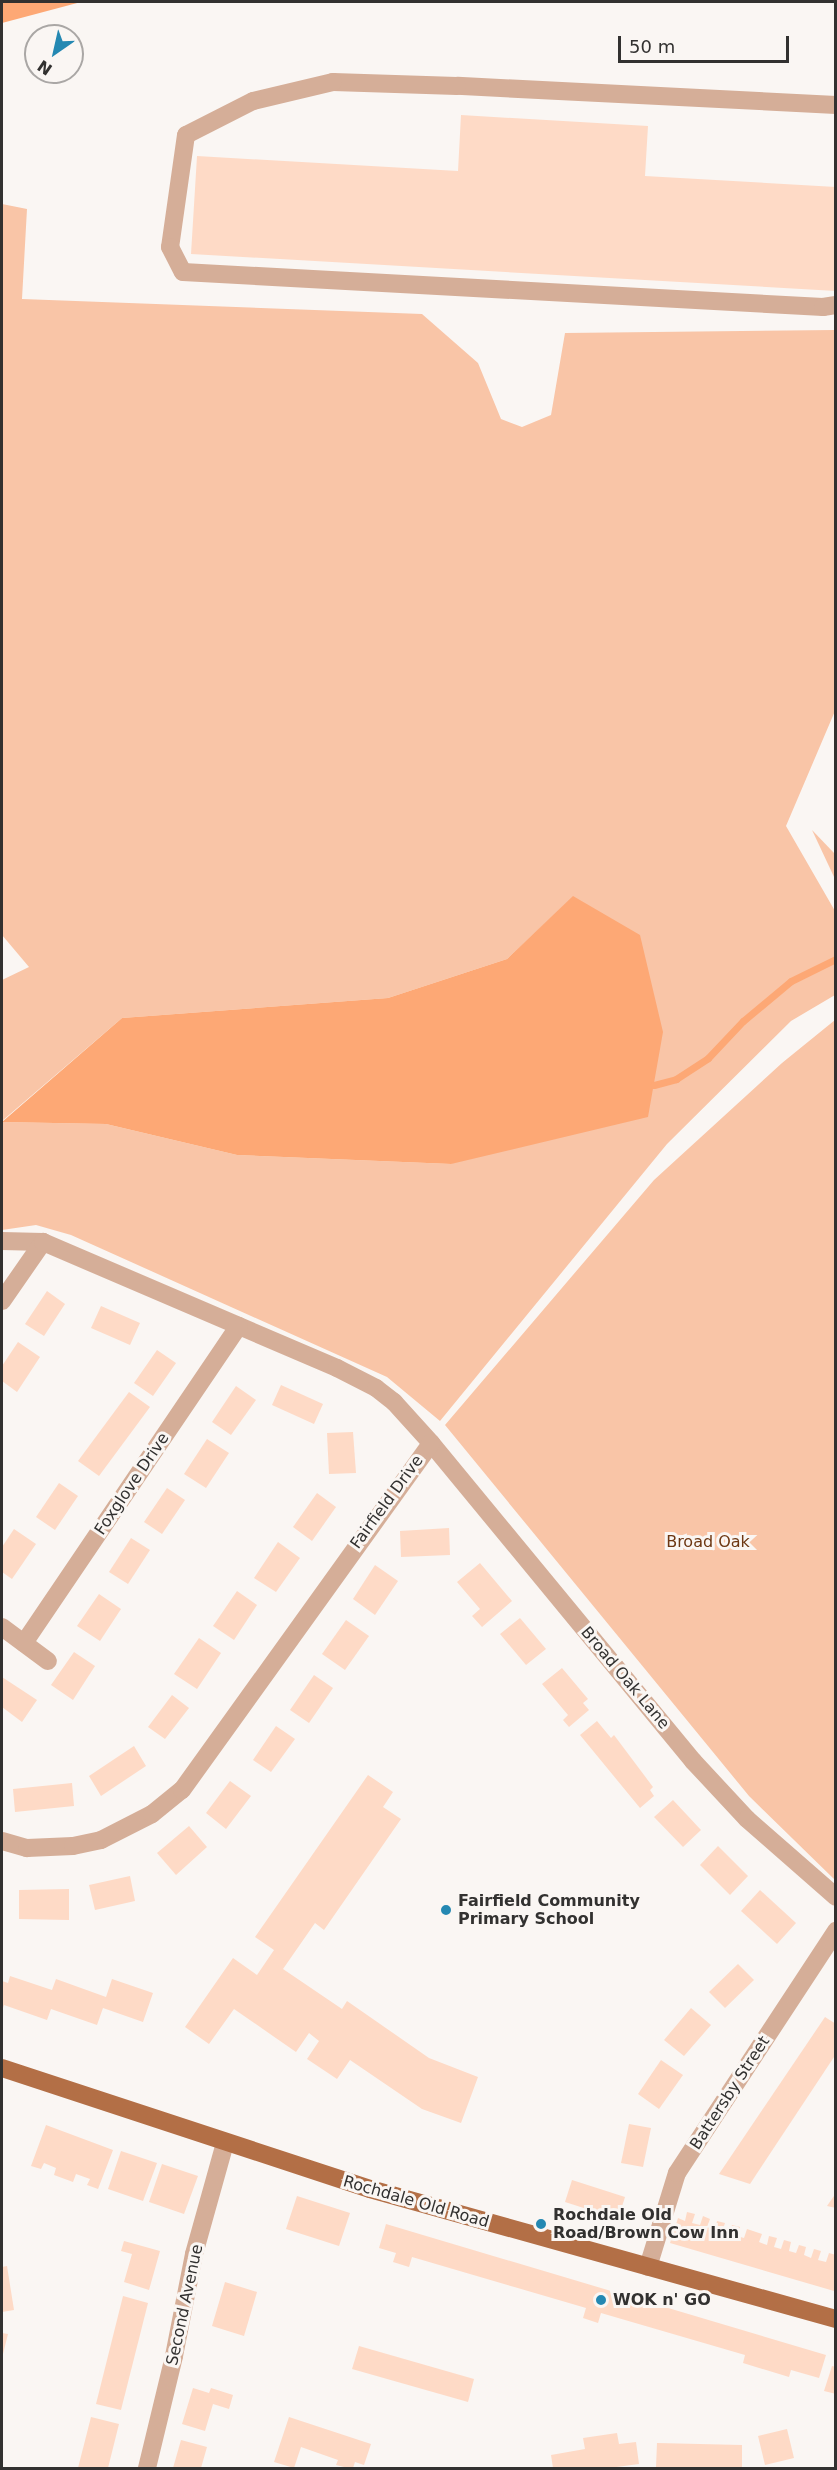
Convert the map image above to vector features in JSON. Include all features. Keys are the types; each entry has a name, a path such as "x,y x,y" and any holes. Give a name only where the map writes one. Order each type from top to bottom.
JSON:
{"main road":[{"name":"Rochdale Old Road","path":"2,2068 370,2189 836,2319"}],"street":[{"path":"836,105 333,82 253,101 186,135 170,247 183,272 824,307 836,305"},
{"path":"2,1241 43,1242"},
{"path":"2,1301 43,1242"},
{"name":"Fairfield Drive","path":"2,1841 27,1848 73,1846 101,1840 153,1814 182,1790 431,1443 394,1402 376,1388 43,1242"},
{"name":"Foxglove Drive","path":"24,1643 239,1326"},
{"name":"Broad Oak Lane","path":"431,1443 693,1761 747,1819 836,1897"},
{"path":"2,1627 48,1661"},
{"name":"Battersby Street","path":"648,2267 677,2173 836,1931"},
{"name":"Second Avenue","path":"147,2469 174,2356 194,2254 225,2143"}],"green space":[{"path":"2,204 27,209 22,299 422,314 478,363 501,419 522,427 551,415 565,333 835,330 835,711 786,826 835,911 835,995 791,1021 667,1144 440,1421 387,1377 71,1235 36,1225 2,1230 2,1122 106,1124 237,1155 451,1164 573,897 507,959 388,998 122,1018 2,1121 2,980 29,967 2,935"},
{"path":"812,830 835,854 835,879"},
{"name":"Broad Oak","path":"835,1020 835,1880 749,1796 445,1425 654,1180 782,1063"}],"shaded area":[{"path":"2,2 81,2 2,23"},
{"path":"573,896 640,935 663,1032 648,1117 451,1164 237,1155 106,1124 2,1122 122,1018 388,998 507,959"}],"building":[{"path":"461,115 648,126 645,176 836,187 836,291 191,254 197,156 458,171"},
{"path":"47,1291 65,1304 44,1336 25,1324"},
{"path":"101,1306 140,1323 130,1345 91,1328"},
{"path":"18,1342 40,1357 17,1392 2,1381 2,1366"},
{"path":"157,1350 176,1363 153,1396 134,1383"},
{"path":"281,1385 323,1404 314,1424 272,1405"},
{"path":"236,1386 256,1400 231,1435 212,1422"},
{"path":"129,1392 150,1407 99,1476 78,1461"},
{"path":"353,1432 356,1473 329,1474 327,1433"},
{"path":"207,1439 229,1453 206,1488 184,1474"},
{"path":"59,1483 78,1496 55,1530 36,1517"},
{"path":"167,1488 185,1500 162,1534 144,1522"},
{"path":"317,1493 336,1507 312,1541 293,1527"},
{"path":"449,1528 450,1555 401,1557 400,1531"},
{"path":"14,1529 36,1544 12,1579 2,1572 2,1547"},
{"path":"131,1538 150,1550 128,1584 109,1572"},
{"path":"278,1542 300,1558 276,1592 254,1578"},
{"path":"480,1563 512,1601 482,1627 472,1616 480,1609 457,1582"},
{"path":"375,1565 398,1581 375,1615 353,1599"},
{"path":"237,1591 257,1605 234,1640 213,1626"},
{"path":"99,1594 121,1609 100,1641 77,1626"},
{"path":"520,1618 546,1649 526,1665 500,1634"},
{"path":"346,1620 369,1636 345,1670 322,1654"},
{"path":"199,1638 221,1653 197,1689 174,1674"},
{"path":"74,1652 95,1666 73,1700 51,1685"},
{"path":"562,1668 588,1699 583,1703 589,1710 569,1727 563,1720 568,1715 542,1684"},
{"path":"314,1675 333,1688 309,1723 290,1710"},
{"path":"2,1677 37,1700 22,1722 2,1707"},
{"path":"172,1695 189,1708 165,1739 148,1727"},
{"path":"597,1721 611,1738 614,1735 653,1787 650,1790 654,1796 640,1808 580,1735"},
{"path":"276,1726 295,1739 271,1772 253,1760"},
{"path":"134,1746 146,1766 101,1796 89,1776"},
{"path":"368,1775 393,1792 383,1807 401,1819 324,1930 315,1923 283,1969 342,2009 347,2001 429,2058 478,2077 461,2123 422,2109 350,2060 337,2079 307,2059 319,2041 309,2033 296,2052 234,2009 209,2044 185,2027 233,1958 257,1975 274,1950 255,1937"},
{"path":"230,1781 251,1796 226,1829 206,1813"},
{"path":"72,1783 74,1806 15,1812 13,1789"},
{"path":"673,1800 701,1830 683,1847 654,1817"},
{"path":"189,1826 207,1847 176,1875 157,1853"},
{"path":"718,1846 748,1876 730,1895 700,1865"},
{"path":"130,1876 135,1901 95,1910 89,1885"},
{"path":"69,1889 69,1920 19,1919 19,1890"},
{"path":"760,1890 796,1923 777,1944 741,1911"},
{"path":"738,1964 754,1980 725,2008 709,1992"},
{"path":"10,1976 52,1990 56,1979 106,1997 112,1979 153,1993 143,2022 103,2008 97,2025 51,2009 47,2020 4,2005 2,2011 2,1981 8,1983"},
{"path":"691,2008 711,2025 684,2056 664,2040"},
{"path":"825,2017 836,2024 836,2054 750,2184 719,2174"},
{"path":"661,2060 683,2075 659,2109 638,2094"},
{"path":"629,2124 651,2128 643,2167 621,2163"},
{"path":"46,2125 113,2150 98,2189 87,2185 90,2179 76,2174 73,2182 54,2175 56,2168 44,2163 41,2169 31,2166"},
{"path":"121,2151 157,2163 143,2201 108,2189"},
{"path":"162,2164 198,2176 184,2214 149,2202"},
{"path":"572,2180 625,2197 618,2219 565,2202"},
{"path":"836,2193 836,2208 827,2206"},
{"path":"297,2196 350,2213 339,2246 286,2229"},
{"path":"687,2212 695,2214 692,2223 700,2225 703,2216 710,2219 707,2227 715,2230 717,2221 725,2223 722,2232 729,2234 732,2225 740,2227 737,2236 744,2238 747,2229 762,2234 759,2242 767,2245 769,2236 777,2238 774,2247 781,2249 784,2240 791,2242 789,2251 796,2253 799,2245 806,2247 804,2255 811,2258 814,2249 821,2251 818,2260 826,2262 829,2253 836,2255 834,2291 670,2243 678,2218 685,2221"},
{"path":"386,2224 826,2355 819,2378 791,2370 789,2377 743,2363 745,2355 601,2313 598,2323 583,2318 586,2308 412,2257 409,2267 393,2262 396,2253 379,2248"},
{"path":"124,2241 160,2251 149,2290 124,2282 132,2254 121,2251"},
{"path":"7,2266 14,2310 2,2312 2,2267"},
{"path":"225,2282 257,2292 244,2336 212,2326"},
{"path":"123,2296 148,2303 121,2410 96,2404"},
{"path":"2,2333 8,2334 2,2358"},
{"path":"359,2346 474,2379 468,2402 352,2369"},
{"path":"832,2366 836,2367 836,2394 824,2391"},
{"path":"193,2388 209,2393 211,2388 233,2395 229,2409 213,2404 205,2431 182,2424"},
{"path":"91,2417 119,2424 108,2468 78,2468"},
{"path":"289,2417 371,2444 364,2465 355,2462 353,2468 348,2468 336,2465 338,2460 301,2447 294,2468 274,2462"},
{"path":"787,2429 794,2458 765,2465 758,2436"},
{"path":"617,2433 619,2444 636,2442 639,2464 609,2468 553,2468 551,2455 585,2449 583,2438"},
{"path":"181,2440 207,2447 201,2468 173,2468"},
{"path":"657,2443 742,2445 742,2468 656,2467"}],"waterway":[{"path":"654,1085 676,1079 708,1058 743,1021 791,981 836,959"}],"place":[{"name":"Fairfield Community Primary School","path":"446,1910"},
{"name":"Rochdale Old Road/Brown Cow Inn","path":"541,2224"},
{"name":"WOK n' GO","path":"601,2300"}]}
